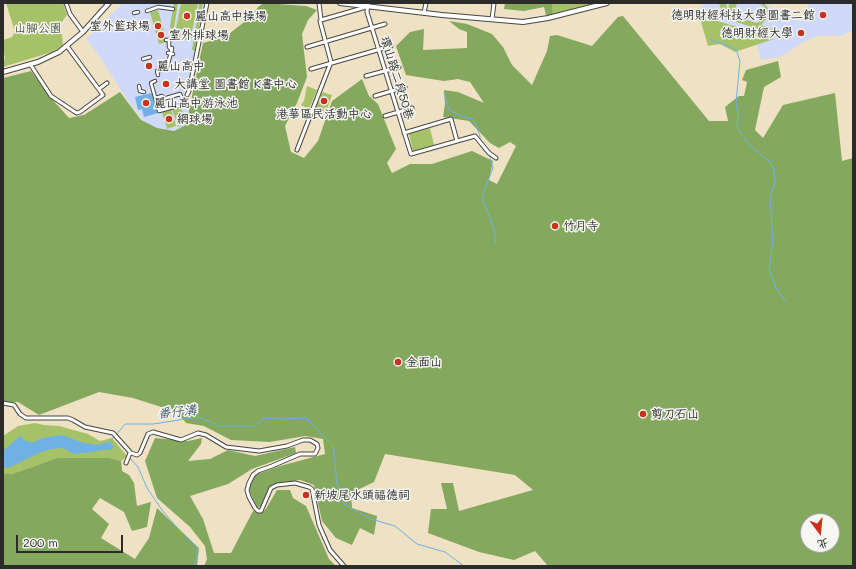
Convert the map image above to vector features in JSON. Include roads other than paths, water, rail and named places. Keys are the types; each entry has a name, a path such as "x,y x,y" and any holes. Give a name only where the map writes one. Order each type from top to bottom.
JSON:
{"street":[{"path":"66,3 70,14 83,32"},
{"path":"3,72 50,56 67,46 83,32 109,3"},
{"path":"147,11 158,7 172,9 172,3"},
{"path":"187,95 206,3"},
{"path":"297,150 331,62 320,21 319,3"},
{"path":"340,3 368,5 424,13 523,22 548,18 607,3"},
{"path":"424,13 426,3"},
{"path":"492,19 494,3"},
{"path":"321,20 368,5"},
{"name":"環山路二段50巷","path":"368,5 367,12 411,154 457,141"},
{"path":"134,13 138,12"},
{"path":"138,26 142,24"},
{"path":"307,47 384,24"},
{"path":"165,68 167,68 172,49 169,47 169,40 166,40"},
{"path":"30,64 51,96 77,113 84,110 103,95 67,46"},
{"path":"311,69 391,46"},
{"path":"143,59 150,57"},
{"path":"366,76 399,67"},
{"path":"158,75 157,71 161,70"},
{"path":"155,81 151,82 159,111 181,105"},
{"path":"99,89 107,83"},
{"path":"138,86 140,91 144,92"},
{"path":"375,96 405,87"},
{"path":"156,98 162,96 163,99 180,94 182,98"},
{"path":"385,116 412,108"},
{"path":"404,133 451,119 457,141 475,136 481,145 496,158"},
{"path":"3,403 14,405 20,414 26,418 68,418 85,427 113,433 130,453 137,455 140,453 148,434 153,432 181,440 198,433 206,435 226,447 259,451 287,446 303,440 310,440 317,444 318,448 315,454 300,454 258,471 253,475 247,490 255,508 258,511 261,511 271,488 277,485 295,483 312,489 319,525 330,550 344,566"},
{"path":"126,463 130,453"}],"water":[{"name":"麗山高中游泳池","path":"152,93 158,113 144,117 142,109 138,110 135,97"},
{"path":"62,435 95,445 110,442 114,447 111,450 74,454 63,448 51,449 8,468 3,467 3,451 20,436 24,440 31,443 43,438"}],"waterway":[{"path":"709,39 736,49 740,61 736,102 738,113 737,127 752,147 770,162 774,169 775,182 770,196 773,241 769,270 776,288 786,302"},
{"path":"444,93 449,110 461,116 473,119 480,136 480,141"},
{"path":"480,144 490,157 493,168 482,197 495,232 495,243"},
{"name":"番仔溝","path":"116,435 125,424 153,424 199,417 219,426 255,426 264,418 306,418 333,446 335,462"},
{"name":"番仔溝","path":"110,442 114,437"},
{"name":"番仔溝","path":"130,458 138,467 147,488 162,510 180,531 197,547 198,553 194,566"},
{"name":"番仔溝","path":"335,466 337,483 344,504 371,519 395,526 417,544 445,552 464,566"}],"place":[{"name":"德明財經科技大學圖書二館","path":"823,15"},
{"name":"麗山高中操場","path":"187,16"},
{"name":"室外籃球場","path":"158,26"},
{"name":"德明財經大學","path":"801,33"},
{"name":"室外排球場","path":"161,35"},
{"name":"麗山高中","path":"149,66"},
{"name":"大講堂 圖書館 K書中心","path":"166,84"},
{"name":"港華區民活動中心","path":"324,101"},
{"name":"麗山高中游泳池","path":"146,103"},
{"name":"網球場","path":"169,119"},
{"name":"竹月寺","path":"555,226"},
{"name":"金面山","path":"398,362"},
{"name":"剪刀石山","path":"643,414"},
{"name":"新坡尾水頭福德祠","path":"306,495"}],"park label":[{"name":"山腳公園","path":"38,28"}]}
